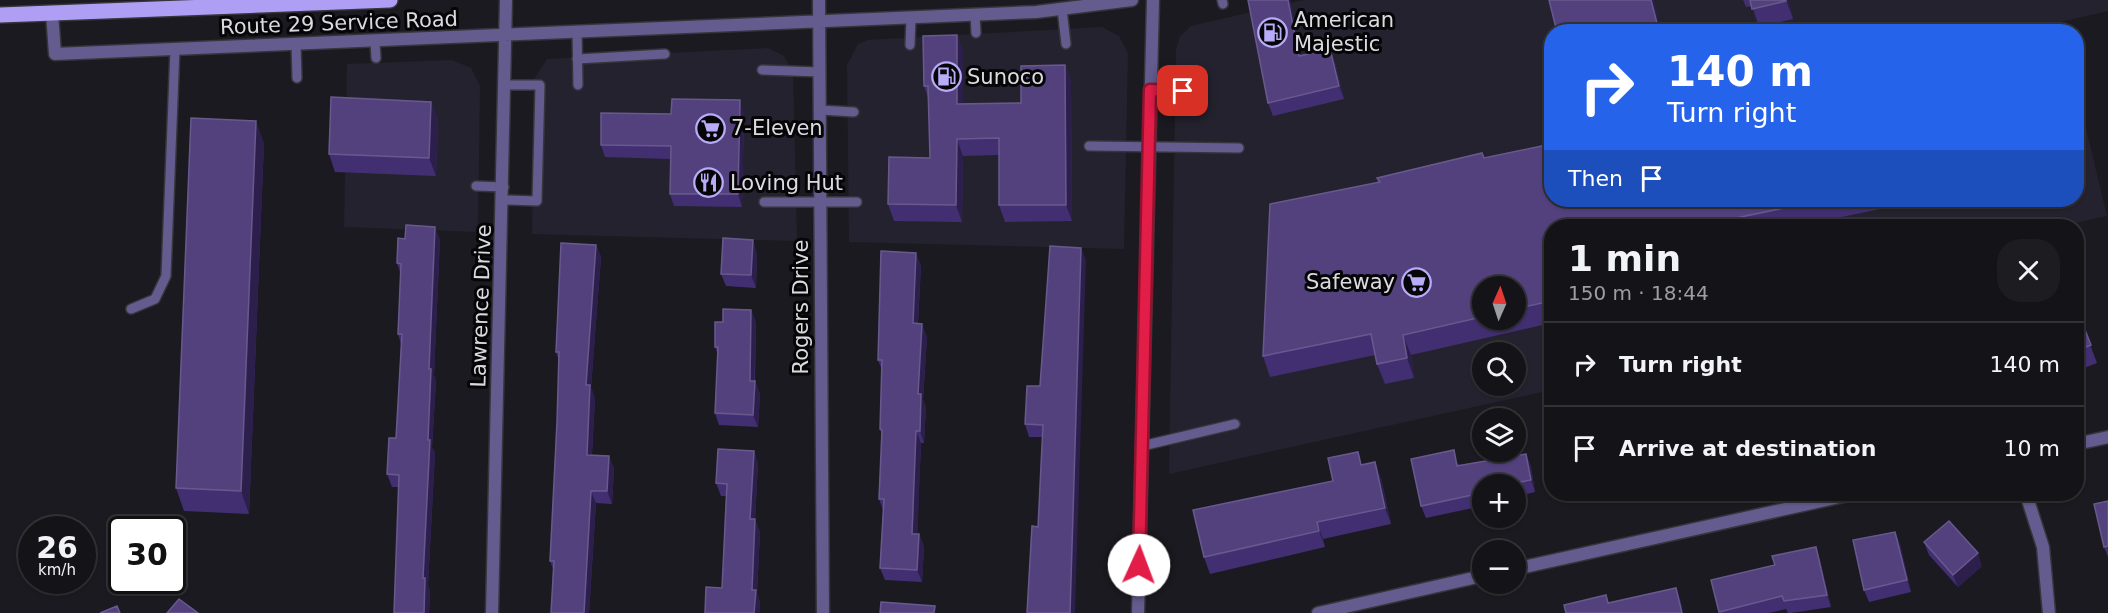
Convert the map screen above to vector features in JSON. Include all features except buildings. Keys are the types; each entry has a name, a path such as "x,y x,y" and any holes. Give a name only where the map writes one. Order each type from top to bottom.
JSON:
{"main road":[{"path":"0,15 244,3 390,0"}],"street":[{"name":"Lawrence Drive","path":"492,613 504,200 506,0"},
{"name":"Rogers Drive","path":"819,0 823,613"},
{"name":"Route 29 Service Road","path":"52,13 55,54 975,15 1062,9 1132,0"},
{"path":"1138,613 1153,0"},
{"path":"2084,442 2108,436"},
{"path":"1526,567 1821,501"},
{"path":"2028,501 2043,547 2049,613"},
{"path":"1318,613 1472,578"}],"lane":[{"path":"1062,9 1066,44"},
{"path":"975,15 976,33"},
{"path":"910,18 910,45"},
{"path":"577,32 578,85"},
{"path":"375,42 376,58"},
{"path":"296,44 297,78"},
{"path":"131,309 155,299 166,276 175,49"},
{"path":"577,59 665,54"},
{"path":"762,70 820,72"},
{"path":"504,200 537,201 540,85 506,85"},
{"path":"1150,90 1183,91"},
{"path":"820,110 854,112"},
{"path":"1089,146 1239,148"},
{"path":"476,186 504,187"},
{"path":"764,202 857,202"},
{"path":"1142,446 1235,424"}],"shaded area":[{"path":"1304,0 2108,0 2108,11 2061,22 2061,24 1544,24 1544,207 2084,207 2084,120 2107,216 2084,221 2084,219 1544,219 1544,392 1526,395 1526,342 1472,342 1472,396 1524,396 1169,474 1176,50 1180,36 1191,26"},
{"path":"1102,27 1119,36 1128,53 1124,249 849,242 847,65 858,44 868,40"},
{"path":"768,48 784,56 793,72 797,241 532,234 534,79 547,59"},
{"path":"452,60 471,68 480,86 478,232 344,227 347,64"}],"place":[{"name":"American Majestic","path":"1273,32"},
{"name":"Sunoco","path":"946,77"},
{"name":"7-Eleven","path":"710,128"},
{"name":"Loving Hut","path":"709,183"},
{"name":"Safeway","path":"1416,282"}],"route":[{"path":"1139,565 1150,90 1183,91"}]}
